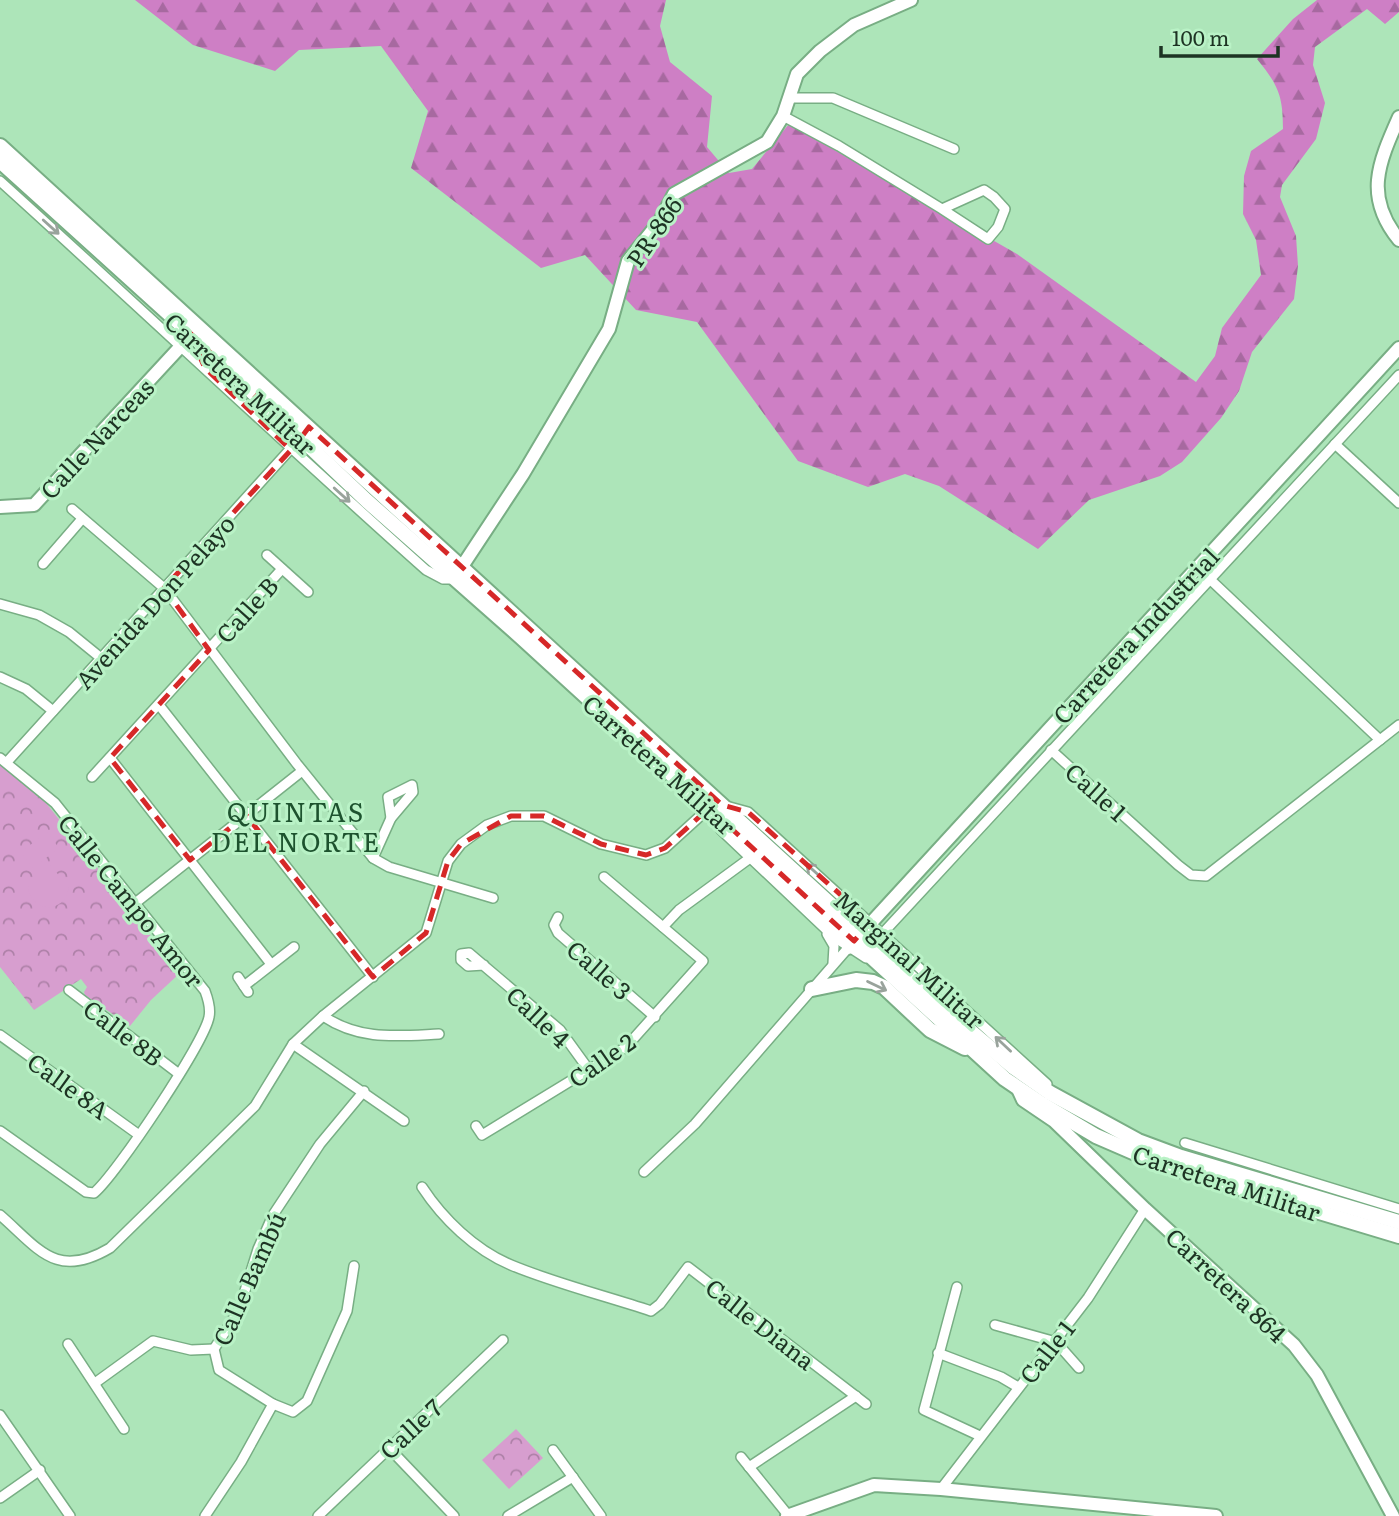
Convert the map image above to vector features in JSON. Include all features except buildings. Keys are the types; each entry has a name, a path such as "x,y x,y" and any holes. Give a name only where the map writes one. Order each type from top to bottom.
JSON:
{"main road":[{"name":"Carretera Militar","path":"0,146 300,439"},
{"name":"Carretera Militar","path":"0,161 188,331 300,439 458,573 858,936 1027,1077 1072,1106 1099,1129 1214,1167 1399,1222"},
{"name":"Carretera Militar","path":"858,936 884,969 1017,1087 1182,1172 1399,1236"},
{"path":"811,989 856,980 873,982 884,987 930,1030 954,1045 975,1052"}],"street":[{"name":"PR-866","path":"458,573 523,474 609,329 628,261 660,221 674,194 767,142 783,116 797,74 820,51 854,25 911,0"},
{"path":"790,98 833,99 954,149"},
{"path":"783,116 839,146 989,239 998,227 1005,209 984,190 942,209"},
{"path":"1399,117 1378,175 1376,195 1386,224 1399,240"},
{"path":"0,181 205,368 300,439 426,570 443,579 458,573"},
{"path":"188,331 205,368"},
{"name":"Calle Narceas","path":"0,508 34,505 181,346"},
{"name":"Carretera Industrial","path":"858,936 1399,348"},
{"path":"883,933 1399,375"},
{"name":"Avenida Don Pelayo","path":"4,760 53,711 300,439"},
{"path":"1335,444 1399,503"},
{"path":"72,509 164,588 302,771 373,858 389,867 493,898"},
{"path":"43,564 82,519"},
{"path":"267,555 308,592"},
{"path":"1197,567 1380,740"},
{"name":"Calle B","path":"92,777 282,569"},
{"path":"0,604 39,615 69,632 101,658"},
{"path":"0,677 26,689 53,711"},
{"path":"159,705 373,977"},
{"name":"Calle 1","path":"1051,750 1178,865 1191,875 1206,876 1399,725"},
{"path":"110,758 271,964"},
{"name":"Calle Campo Amor","path":"0,1131 86,1192 94,1193 139,1135 179,1073 209,1016 205,991 55,803 4,760"},
{"path":"134,904 302,771"},
{"path":"0,1215 46,1256 67,1262 91,1259 110,1248 242,1121 255,1106 293,1044 323,1016 426,933 448,861 461,844 487,825 511,816 544,816 601,844 646,855 665,848 715,807"},
{"name":"Marginal Militar","path":"858,936 748,812 715,807 721,830 823,926 858,936 883,933 1072,1106"},
{"path":"373,858 391,818"},
{"path":"604,877 663,927 679,910 750,858"},
{"name":"Calle 3","path":"558,917 554,925 558,933 655,1017"},
{"path":"823,926 834,946 832,966"},
{"name":"Calle 2","path":"479,1130 626,1047 655,1017 703,961 663,927"},
{"path":"644,1172 695,1124 858,936"},
{"path":"243,985 294,947"},
{"name":"Calle 4","path":"484,965 560,1030 589,1070"},
{"name":"Calle 8B","path":"69,990 179,1073"},
{"path":"323,1016 339,1027 377,1037 439,1034"},
{"name":"Calle 8A","path":"0,1035 139,1135"},
{"path":"293,1044 404,1121"},
{"name":"Carretera 864","path":"1017,1087 1023,1100 1054,1121 1145,1209 1294,1345 1317,1375 1393,1516"},
{"name":"Calle Bambú","path":"273,1404 219,1370 214,1349 239,1310 258,1249 273,1215 320,1144 364,1091"},
{"path":"1087,1154 1099,1129"},
{"path":"1185,1143 1399,1209"},
{"path":"1214,1167 1228,1157"},
{"name":"Calle Diana","path":"422,1187 435,1207 452,1224 510,1264 651,1311 660,1304 688,1267 856,1396"},
{"name":"Calle 1","path":"941,1489 1088,1298 1145,1209"},
{"path":"205,1516 241,1462 273,1404 293,1412 307,1401 346,1311 354,1266"},
{"path":"957,1287 924,1410 980,1436"},
{"path":"995,1325 1054,1342 1079,1368"},
{"name":"Calle 7","path":"318,1516 503,1340"},
{"path":"95,1383 153,1341 191,1350 214,1349"},
{"path":"68,1344 124,1429"},
{"path":"939,1353 1001,1377 1018,1388"},
{"path":"749,1467 856,1396 866,1404"},
{"path":"0,1415 70,1516"},
{"path":"389,1448 454,1516"},
{"path":"553,1450 601,1516"},
{"path":"741,1457 787,1516 874,1485 941,1489 1153,1513 1216,1516"},
{"path":"0,1498 40,1470"},
{"path":"508,1516 573,1477"}],"highlighted area":[{"path":"188,331 300,439 309,427 722,805 748,812 871,922 854,941 709,808 665,848 646,855 601,844 544,816 511,816 461,844 448,861 426,933 373,977 246,815 190,860 110,758 209,650 164,588 291,450 205,368"}],"green space":[{"path":"135,0 666,0 660,26 670,62 712,96 707,147 729,173 752,169 789,124 1017,254 1196,382 1215,356 1222,328 1261,275 1256,240 1243,214 1244,176 1251,151 1283,129 1278,91 1257,59 1293,19 1317,0 1399,0 1399,12 1385,24 1367,9 1315,47 1313,65 1325,103 1316,139 1282,185 1280,197 1296,236 1298,266 1294,299 1252,352 1239,391 1221,418 1182,462 1160,476 1089,500 1038,549 939,486 905,474 868,487 798,461 697,322 636,310 585,255 541,268 411,168 428,111 381,46 299,50 275,71 193,45"},
{"path":"0,765 28,784 43,799 180,973 151,1000 130,1026 85,995 87,987 81,979 34,1010 0,967"},
{"path":"47,832 59,848 33,868 21,852"},
{"path":"50,865 69,887 61,902 48,907 35,901 28,886"},
{"path":"516,1429 543,1458 509,1489 482,1460"}],"district":[{"name":"QUINTAS DEL NORTE","path":"296,825"}]}
